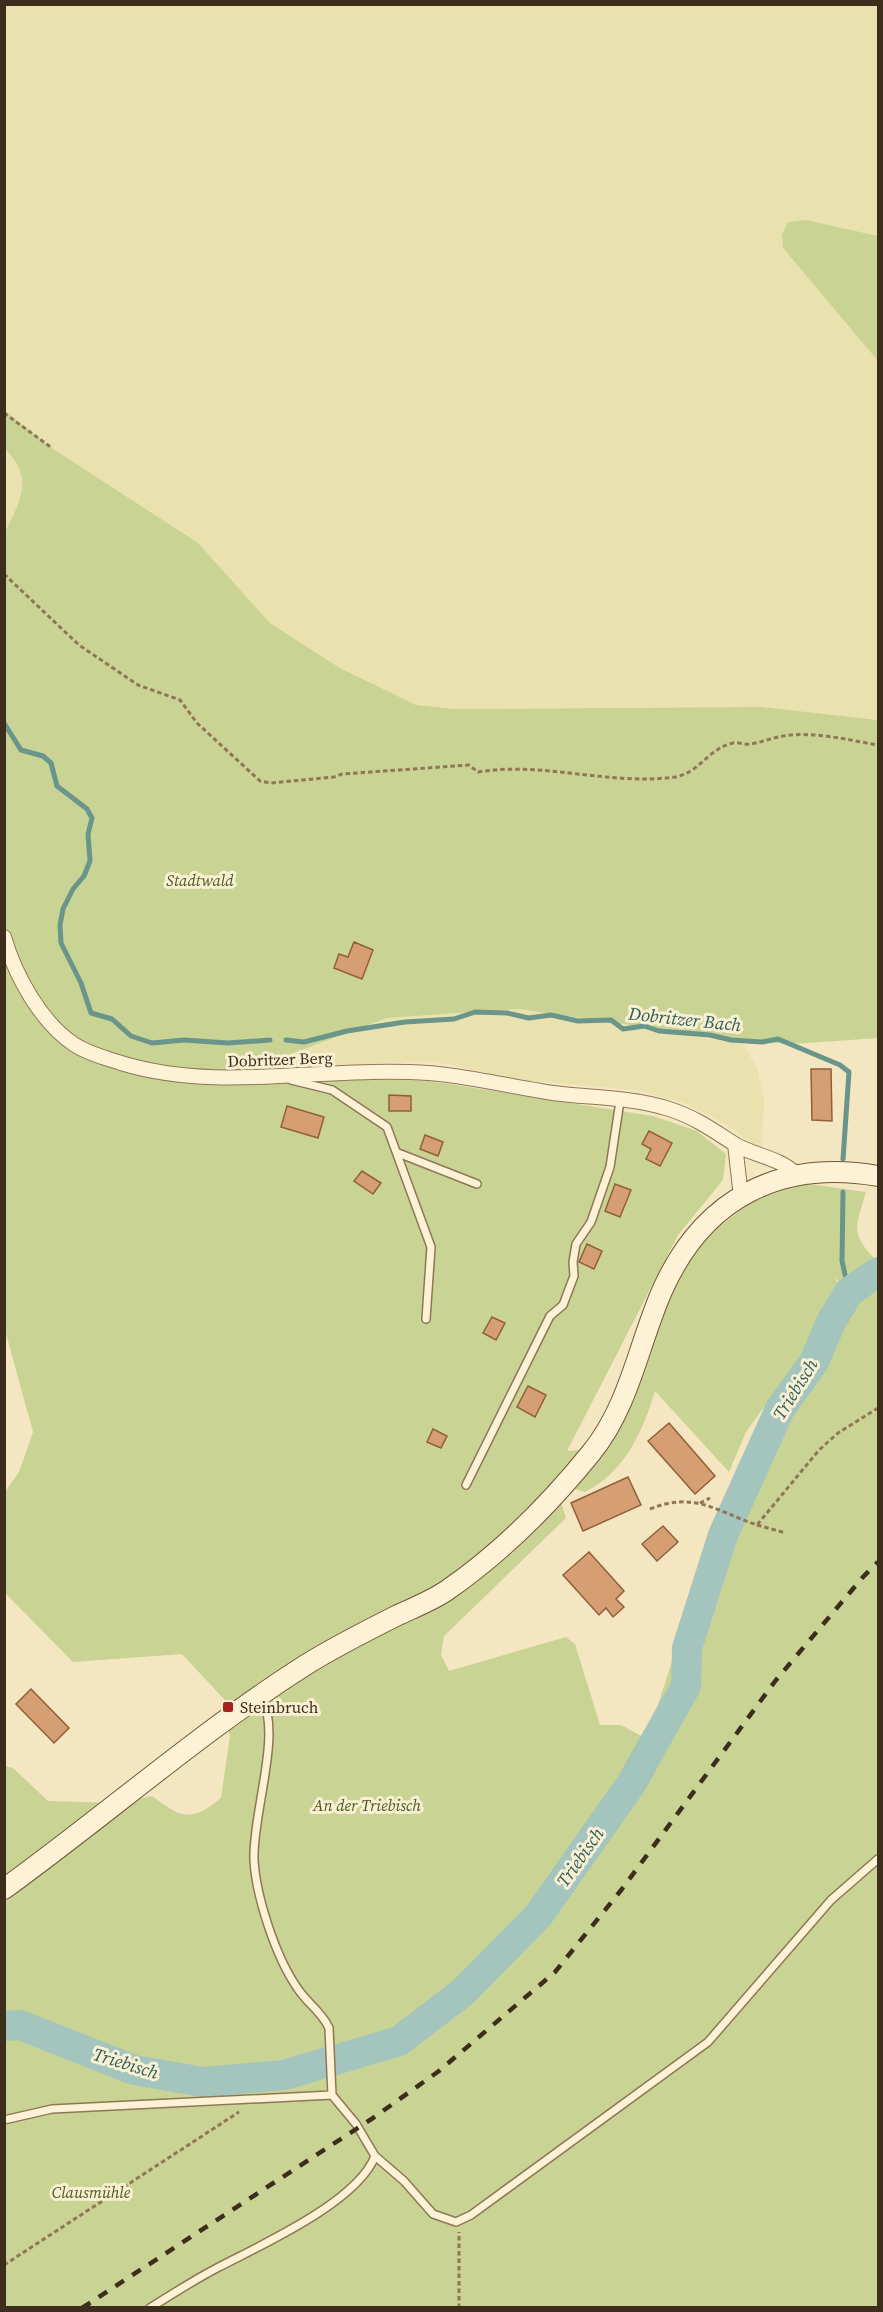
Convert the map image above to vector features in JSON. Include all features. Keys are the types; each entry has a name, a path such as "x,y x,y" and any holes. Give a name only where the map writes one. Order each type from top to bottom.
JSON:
{"main road":[{"path":"4,1889 261,1696 348,1639 444,1593 524,1529 595,1449 614,1416 662,1290 679,1258 700,1230 718,1213 741,1197 796,1174 842,1171 879,1176"}],"street":[{"name":"Dobritzer Berg","path":"4,937 13,961 32,996 55,1028 78,1047 102,1057 162,1073 193,1077 277,1077 379,1071 436,1073 519,1088 647,1103 688,1116 754,1154 786,1164 796,1174"},
{"path":"735,1144 741,1197"}],"lane":[{"path":"277,1077 332,1090 387,1127 431,1247 426,1319"},
{"path":"466,1485 550,1316 562,1305 574,1276 573,1262 576,1244 591,1222 610,1167 620,1101"},
{"path":"398,1153 477,1184"},
{"path":"261,1696 268,1709 269,1721 255,1850 258,1884 268,1922 285,1966 298,1989 325,2019 330,2035 332,2095 356,2124 375,2156 404,2181 433,2214 456,2222 471,2215 708,2042 831,1900 879,1858"},
{"path":"4,2121 52,2109 332,2095"},
{"path":"150,2307 216,2268 295,2228 363,2176 375,2156"}],"path":[{"path":"4,413 52,448"},
{"path":"4,574 79,645 138,685 180,700 197,723 260,781 272,783 334,777 342,774 469,765 478,772 501,768 637,779 666,777 696,770 709,755 733,743 748,744 784,736 818,736 879,745"},
{"path":"757,1525 819,1450 846,1427 879,1408"},
{"path":"700,1503 710,1498"},
{"path":"650,1509 670,1501 700,1503 757,1525 786,1533"},
{"path":"4,2265 259,2100"},
{"path":"456,2222 459,2232 460,2260 458,2307"}],"shaded area":[{"path":"4,5 878,5 878,236 806,220 782,235 783,248 878,361 878,720 762,707 455,709 416,705 340,668 270,623 198,543 52,448 5,411"},
{"path":"5,449 16,460 23,478 21,501 5,534"},
{"path":"519,1009 741,1041 757,1068 764,1100 762,1150 725,1124 684,1103 635,1090 521,1080 432,1061 267,1068 288,1055 387,1018"}],"green space":[{"path":"806,220 878,236 878,361 783,248 782,235 788,222"},
{"path":"5,411 52,448 198,543 270,623 340,668 416,705 455,709 762,707 878,720 878,1038 793,1044 741,1041 519,1009 387,1018 288,1055 244,1085 378,1079 430,1081 653,1116 697,1131 726,1154 723,1180 678,1235 567,1451 595,1449 558,1492 566,1518 444,1636 441,1655 449,1671 566,1637 575,1644 600,1725 621,1725 647,1739 674,1655 687,1648 723,1535 780,1409 814,1362 831,1322 848,1292 835,1277 838,1283 828,1298 824,1314 803,1353 746,1432 729,1472 655,1391 645,1421 622,1462 599,1484 585,1492 569,1487 602,1450 635,1389 672,1288 704,1239 752,1201 802,1183 866,1192 857,1230 863,1244 878,1262 878,2307 5,2307 5,1766 13,1768 48,1801 116,1803 152,1796 179,1813 193,1814 221,1798 230,1736 225,1720 237,1713 182,1654 73,1662 5,1593 5,1492 19,1472 33,1432 5,1330 4,534 19,501 22,480 20,470 5,449"}],"building":[{"path":"354,942 373,950 362,979 334,968 339,954 348,957"},
{"path":"811,1069 831,1069 832,1121 812,1120"},
{"path":"389,1095 411,1096 411,1111 389,1111"},
{"path":"287,1106 324,1117 318,1138 281,1127"},
{"path":"649,1131 672,1143 660,1166 646,1159 651,1149 642,1144"},
{"path":"425,1135 443,1142 438,1156 420,1149"},
{"path":"362,1171 381,1183 373,1194 354,1181"},
{"path":"615,1184 631,1190 620,1217 605,1211"},
{"path":"587,1244 602,1251 594,1269 579,1262"},
{"path":"492,1317 505,1323 496,1340 483,1333"},
{"path":"528,1386 546,1395 535,1417 517,1407"},
{"path":"669,1423 715,1476 695,1494 648,1441"},
{"path":"433,1429 447,1436 441,1448 427,1442"},
{"path":"628,1477 641,1505 583,1531 571,1503"},
{"path":"663,1526 678,1542 657,1561 642,1544"},
{"path":"589,1552 624,1591 616,1599 624,1607 613,1617 606,1608 599,1615 563,1575"},
{"path":"31,1689 69,1728 54,1743 16,1704"}],"waterway":[{"name":"Dobritzer Bach","path":"4,723 21,750 43,756 51,763 57,786 87,809 92,818 88,834 90,861 84,876 73,889 63,909 60,925 61,943 81,983 91,1013 112,1019 131,1036 152,1043 184,1040 228,1043 270,1040"},
{"name":"Dobritzer Bach","path":"286,1040 304,1042 347,1031 405,1022 454,1019 475,1012 507,1013 529,1018 551,1015 578,1021 611,1020 623,1029 644,1026 659,1031 710,1035 731,1040 762,1042 778,1039 840,1065 849,1072 843,1159"},
{"name":"Dobritzer Bach","path":"843,1192 842,1261 849,1292"},
{"name":"Triebisch","path":"4,2026 20,2025 134,2070 203,2082 284,2075 399,2041 463,1992 538,1916 631,1784 686,1686 687,1648 723,1535 780,1409 814,1362 831,1322 849,1292 878,1272"}],"railway":[{"path":"82,2308 373,2118 439,2071 555,1972 622,1889 776,1680 878,1562"}],"place":[{"name":"Steinbruch","path":"228,1707"}],"park label":[{"name":"Stadtwald","path":"200,880"},
{"name":"An der Triebisch","path":"367,1805"},
{"name":"Clausmühle","path":"91,2192"}]}
